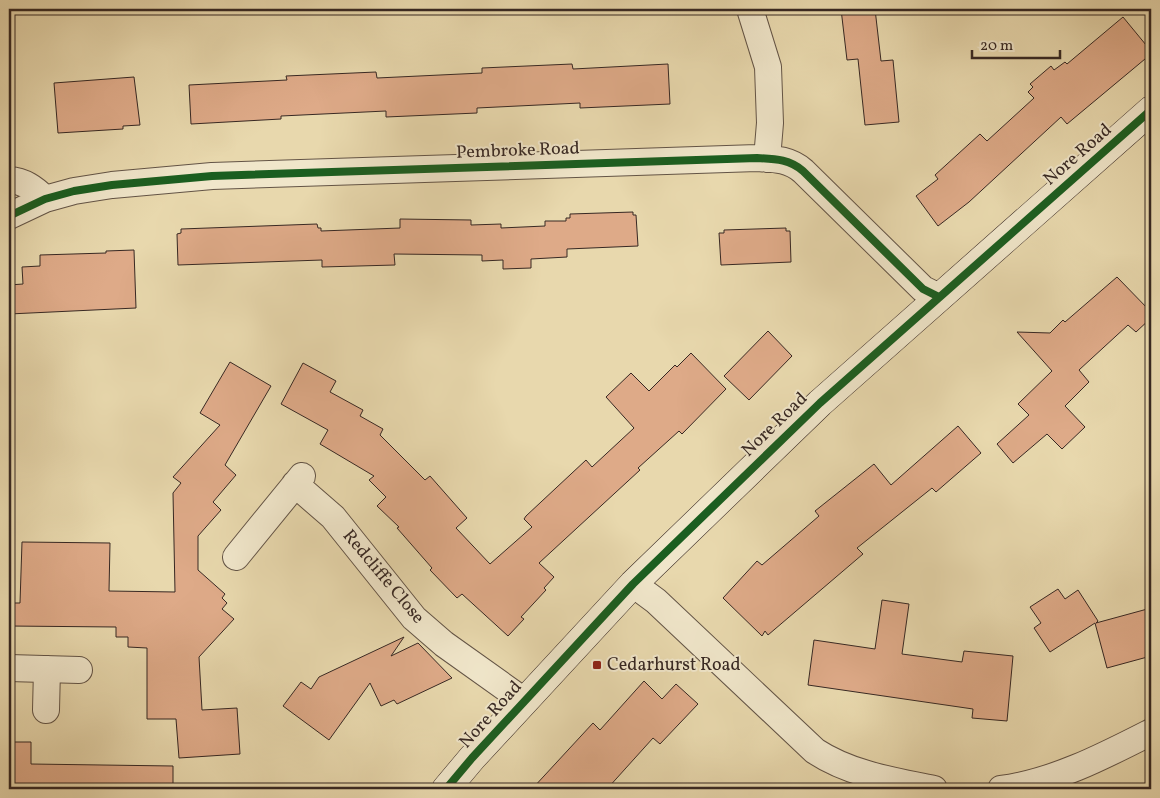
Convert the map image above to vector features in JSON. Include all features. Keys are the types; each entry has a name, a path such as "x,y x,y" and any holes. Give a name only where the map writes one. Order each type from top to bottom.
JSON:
{"street":[{"path":"750,9 768,67 770,123 767,159"},
{"name":"Nore Road","path":"446,789 524,701 633,584 820,403 1151,110"},
{"name":"Pembroke Road","path":"9,216 45,199 74,191 112,184 212,176 767,159 788,161 803,171 923,289 939,297"},
{"path":"9,180 19,181 34,189 45,199"},
{"name":"Redcliffe Close","path":"236,557 298,480 333,517 414,618 444,644 524,701"},
{"path":"633,584 656,601 815,750 843,766 887,779 934,789"},
{"path":"9,668 78,670"},
{"path":"46,710 47,669"},
{"path":"1001,789 1037,782 1100,757 1151,732"}],"building":[{"path":"841,9 875,9 881,61 893,60 899,122 865,125 858,59 847,60"},
{"path":"1123,17 1151,51 1151,54 1067,124 1061,117 969,202 938,226 916,196 938,179 935,175 980,134 987,141 1034,98 1028,92 1033,87 1030,84 1051,66 1054,70 1065,62 1067,64"},
{"path":"572,64 573,69 668,64 670,104 580,108 580,103 477,108 477,113 386,117 386,111 281,116 281,119 191,124 189,85 287,80 286,76 376,72 377,78 482,73 482,68"},
{"path":"134,77 140,125 123,126 123,129 58,133 54,83"},
{"path":"633,212 633,215 636,215 638,246 567,249 567,257 531,259 531,268 503,269 503,260 482,261 482,255 394,254 395,265 322,267 322,260 178,265 177,234 181,233 181,229 317,224 321,231 400,228 400,219 471,220 471,225 501,224 501,228 545,226 545,221 566,221 566,218 570,218 570,214"},
{"path":"786,228 786,231 790,231 791,262 721,265 719,233 724,233 724,230"},
{"path":"134,250 136,308 9,314 9,285 23,284 22,267 40,266 40,255 106,253 106,251"},
{"path":"1117,277 1151,312 1151,318 1136,332 1128,325 1079,370 1089,382 1065,406 1085,427 1062,449 1047,434 1013,463 997,444 1029,415 1018,404 1052,371 1017,332 1050,333 1063,320 1065,322"},
{"path":"768,331 792,356 749,400 724,376"},
{"path":"691,353 726,389 682,434 679,431 638,468 640,470 539,563 554,577 544,588 546,590 521,617 524,619 508,636 462,594 457,598 430,570 432,568 397,528 399,527 377,506 386,497 369,480 374,476 320,444 328,430 281,404 303,363 336,381 330,392 363,410 360,416 383,429 380,435 425,480 430,476 467,518 456,528 490,564 532,527 524,519 526,516 586,460 592,467 634,428 606,397 631,373 649,391 675,365 677,367"},
{"path":"230,362 271,386 225,465 236,475 213,502 221,510 198,536 198,570 225,594 222,598 227,603 222,609 234,619 199,657 202,710 237,708 240,754 179,758 176,719 147,719 147,648 128,647 128,637 116,637 116,627 9,626 9,603 20,603 22,542 110,543 109,591 175,592 173,493 181,483 173,477 220,425 200,413"},
{"path":"958,426 981,453 936,492 932,488 857,548 863,554 768,635 765,631 762,636 723,598 757,561 762,565 819,516 815,511 874,464 891,485"},
{"path":"1058,589 1065,599 1078,590 1098,621 1096,623 1151,608 1151,656 1107,668 1095,623 1050,652 1034,628 1041,623 1030,607"},
{"path":"882,600 909,604 902,654 962,662 964,651 1013,656 1007,721 972,718 973,709 808,685 814,640 875,649"},
{"path":"404,637 391,656 418,643 452,678 397,704 394,700 381,706 370,683 329,740 283,706 301,682 311,689 319,677"},
{"path":"644,681 662,699 676,684 698,704 660,744 653,738 607,789 532,789 593,723 600,730"},
{"path":"9,742 31,742 31,764 173,766 173,789 9,789"}],"cycle path":[{"path":"446,789 472,758 633,584 820,403 1151,110"},
{"path":"9,216 45,199 74,191 112,185 212,176 770,159 787,162 803,171 923,289 939,297"}],"place":[{"name":"Cedarhurst Road","path":"597,665"}]}
